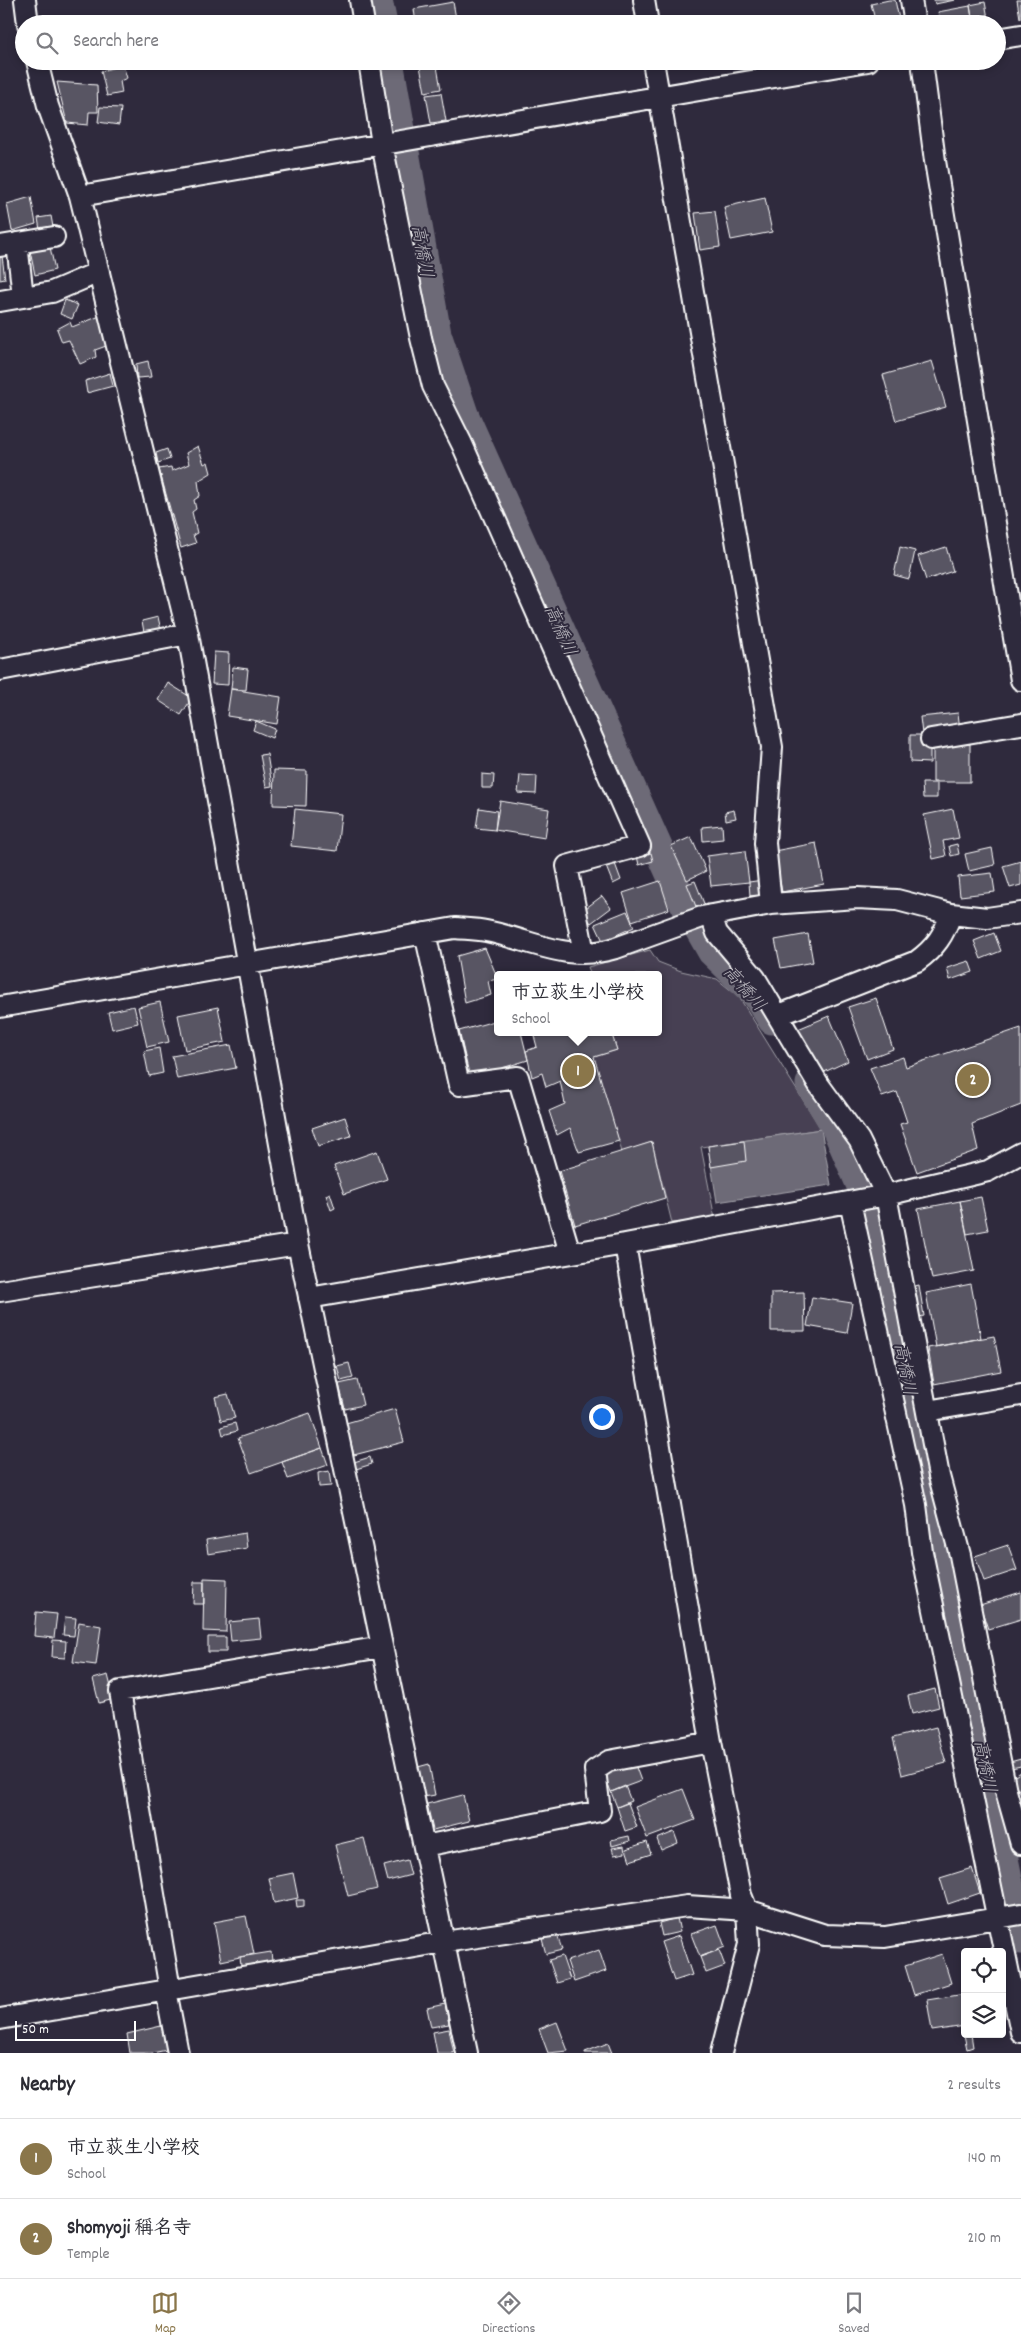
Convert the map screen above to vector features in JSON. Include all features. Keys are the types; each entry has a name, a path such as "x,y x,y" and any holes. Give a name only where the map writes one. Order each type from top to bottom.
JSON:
{"street":[{"path":"25,0 27,15"},
{"path":"360,0 362,15"},
{"path":"644,0 646,15"},
{"path":"911,0 914,15"},
{"path":"1006,38 1021,35"},
{"path":"39,70 48,106 80,196 188,634 298,1244 467,2053"},
{"path":"370,70 382,144 421,338 433,386 462,444 640,846 566,866 584,953"},
{"path":"654,70 772,747 765,843 771,904"},
{"path":"80,196 817,70"},
{"path":"923,70 935,161 1021,680"},
{"path":"23,297 8,245 54,237"},
{"path":"0,301 52,292 100,272"},
{"path":"0,670 188,634"},
{"path":"931,739 1021,724"},
{"path":"0,1007 455,928 486,931 559,952 584,953 616,948 711,915 771,904 865,898 897,900 951,914 988,918 1021,913"},
{"path":"779,1015 917,961 932,950 946,930 951,914"},
{"path":"711,915 717,933 755,978 779,1015 819,1085 859,1140 886,1196 939,1476 960,1555 1006,1792 1021,1844"},
{"path":"425,933 459,1085 518,1077 570,1253"},
{"path":"309,1298 625,1244 886,1196 988,1171 1021,1154"},
{"path":"850,1202 916,1505 922,1552 1021,2032"},
{"path":"0,1291 298,1244"},
{"path":"625,1244 711,1742 740,1896 748,1910 749,1944 721,2053"},
{"path":"927,1411 1021,1395"},
{"path":"178,2053 120,1691 382,1647"},
{"path":"424,1846 600,1811 595,1770 609,1761 711,1742"},
{"path":"0,2020 444,1942 687,1906 748,1910 825,1935 885,1937 1021,1914"}],"shaded area":[{"path":"650,950 658,962 681,971 717,979 739,997 821,1129 701,1147 715,1219 672,1223 652,1142 622,1152 594,1057 617,1050 612,1036 662,1036 662,971 590,971 588,967"},
{"path":"821,1129 831,1185 717,1202 708,1146"}],"building":[{"path":"895,0 898,15 874,15 871,4"},
{"path":"934,0 955,0 935,4"},
{"path":"1017,0 1021,0 1021,18 1020,18"},
{"path":"453,2 455,15 415,15 414,9"},
{"path":"985,2 987,15 972,15 970,5"},
{"path":"970,6 972,15 939,15 938,12"},
{"path":"125,70 127,78 120,81 122,93 107,96 101,71"},
{"path":"421,70 438,70 441,89 425,92"},
{"path":"57,82 97,85 98,112 89,112 88,125 67,123"},
{"path":"441,93 446,121 431,123 426,95"},
{"path":"100,107 121,108 119,125 98,122"},
{"path":"31,197 36,224 12,231 7,204"},
{"path":"765,198 772,232 731,240 724,207"},
{"path":"715,211 720,247 700,250 695,213"},
{"path":"51,216 53,227 40,230 38,218"},
{"path":"50,247 55,270 35,275 30,251"},
{"path":"0,256 2,256 5,279 0,280"},
{"path":"65,300 78,305 72,319 60,314"},
{"path":"100,316 109,345 95,350 96,357 80,364 69,340 62,342 57,329 70,322 72,327"},
{"path":"148,361 151,377 137,378 136,364"},
{"path":"932,361 946,407 896,421 883,375"},
{"path":"110,373 113,386 87,393 85,381"},
{"path":"198,446 204,464 208,462 211,473 198,481 200,496 194,500 196,509 192,512 197,533 193,535 196,543 181,548 159,469 171,467 172,471 189,464 186,453"},
{"path":"167,449 170,459 158,463 156,453"},
{"path":"900,547 915,551 909,579 894,575"},
{"path":"946,547 953,571 926,580 918,556"},
{"path":"158,617 161,630 144,632 142,621"},
{"path":"214,652 229,653 228,685 212,684"},
{"path":"233,667 248,669 246,690 231,689"},
{"path":"168,683 192,698 181,715 158,700"},
{"path":"231,689 281,697 277,724 227,716"},
{"path":"958,713 960,730 922,734 920,717"},
{"path":"256,721 275,729 272,738 253,730"},
{"path":"910,735 930,735 930,763 910,762"},
{"path":"933,744 970,744 970,782 933,782"},
{"path":"267,754 272,786 266,787 260,755"},
{"path":"274,770 307,771 306,806 273,805"},
{"path":"482,774 494,775 493,788 482,788"},
{"path":"520,775 537,776 536,794 518,793"},
{"path":"922,783 937,783 937,798 923,798"},
{"path":"500,801 549,809 545,838 495,830"},
{"path":"479,808 497,811 495,830 476,828"},
{"path":"295,809 341,814 337,851 291,846"},
{"path":"953,809 959,838 943,841 946,856 933,859 924,815"},
{"path":"734,810 736,818 726,820 725,812"},
{"path":"722,825 723,839 703,841 702,827"},
{"path":"691,837 706,871 687,880 671,846"},
{"path":"816,843 824,884 782,892 774,851"},
{"path":"957,844 959,854 951,856 949,846"},
{"path":"992,848 995,865 969,871 965,854"},
{"path":"745,851 749,882 711,886 707,856"},
{"path":"651,853 653,861 639,865 637,856"},
{"path":"614,861 621,880 613,884 605,864"},
{"path":"1021,861 1021,885 1010,888 1003,866"},
{"path":"992,873 995,892 960,896 958,877"},
{"path":"763,880 765,894 750,896 749,882"},
{"path":"660,881 669,909 632,921 623,893"},
{"path":"695,881 705,906 697,909 687,884"},
{"path":"602,896 611,908 591,923 582,911"},
{"path":"627,911 634,927 603,941 595,924"},
{"path":"994,933 1001,951 981,959 974,941"},
{"path":"808,934 813,962 781,968 775,940"},
{"path":"485,948 495,971 494,980 488,981 491,995 465,1003 457,956"},
{"path":"969,961 973,972 950,980 947,968"},
{"path":"876,998 893,1049 867,1059 848,1007"},
{"path":"160,1002 169,1042 147,1047 138,1007"},
{"path":"134,1006 138,1023 112,1029 108,1012"},
{"path":"218,1007 225,1042 185,1050 178,1015"},
{"path":"829,1016 848,1061 818,1075 798,1029"},
{"path":"494,1021 494,1036 522,1036 528,1060 470,1078 459,1031"},
{"path":"1021,1028 1021,1105 972,1124 978,1150 917,1172 900,1124 907,1122 897,1092 882,1097 870,1068 903,1057 906,1067"},
{"path":"534,1036 612,1036 617,1050 594,1057 619,1141 579,1152 570,1128 557,1135 549,1111 565,1104 560,1081 546,1087 542,1073 532,1077 526,1051 537,1047"},
{"path":"231,1045 236,1068 177,1079 172,1056"},
{"path":"159,1048 163,1073 149,1076 144,1051"},
{"path":"345,1117 351,1136 318,1146 312,1128"},
{"path":"744,1141 746,1161 711,1167 708,1146"},
{"path":"652,1142 665,1198 575,1225 559,1171"},
{"path":"377,1151 387,1179 344,1194 334,1166"},
{"path":"330,1193 335,1208 331,1210 326,1195"},
{"path":"981,1197 988,1230 967,1234 960,1201"},
{"path":"960,1201 974,1271 932,1279 918,1209"},
{"path":"971,1284 981,1338 936,1347 926,1293"},
{"path":"919,1285 924,1316 919,1317 915,1286"},
{"path":"804,1292 805,1331 771,1331 771,1293"},
{"path":"812,1297 852,1303 847,1333 807,1326"},
{"path":"994,1336 1001,1371 934,1384 928,1348"},
{"path":"349,1363 353,1378 341,1381 337,1366"},
{"path":"357,1380 363,1405 345,1409 339,1384"},
{"path":"228,1394 235,1418 221,1421 215,1397"},
{"path":"395,1409 404,1442 354,1455 346,1423"},
{"path":"310,1413 322,1448 251,1473 238,1438"},
{"path":"235,1423 237,1431 223,1435 221,1427"},
{"path":"322,1448 328,1465 288,1479 282,1462"},
{"path":"370,1457 372,1464 356,1469 354,1462"},
{"path":"329,1471 331,1486 319,1487 318,1473"},
{"path":"245,1533 247,1548 208,1554 206,1540"},
{"path":"1008,1545 1017,1570 984,1581 975,1556"},
{"path":"204,1578 227,1579 226,1632 203,1631"},
{"path":"194,1582 204,1582 204,1604 193,1604"},
{"path":"1021,1592 1021,1619 988,1629 980,1605"},
{"path":"36,1612 57,1614 54,1638 34,1636"},
{"path":"65,1617 76,1618 74,1636 63,1635"},
{"path":"259,1619 261,1638 231,1641 229,1622"},
{"path":"79,1622 101,1626 96,1665 73,1662"},
{"path":"208,1637 226,1637 226,1652 208,1652"},
{"path":"53,1640 66,1641 65,1658 52,1657"},
{"path":"108,1675 114,1699 99,1703 93,1679"},
{"path":"935,1689 939,1707 912,1714 908,1696"},
{"path":"936,1727 946,1763 902,1775 893,1738"},
{"path":"1021,1759 1021,1766 1011,1768 1010,1762"},
{"path":"634,1762 641,1781 611,1792 604,1773"},
{"path":"429,1764 435,1795 424,1797 418,1767"},
{"path":"1021,1772 1021,1794 1012,1778"},
{"path":"625,1786 631,1801 617,1807 611,1792"},
{"path":"683,1789 695,1820 647,1838 635,1807"},
{"path":"463,1795 469,1821 433,1830 427,1804"},
{"path":"628,1803 637,1827 625,1831 617,1807"},
{"path":"674,1832 678,1843 661,1850 657,1839"},
{"path":"629,1836 630,1841 612,1846 611,1840"},
{"path":"364,1838 377,1889 348,1896 335,1845"},
{"path":"647,1842 651,1854 630,1861 626,1849"},
{"path":"624,1846 625,1853 614,1855 612,1848"},
{"path":"407,1860 411,1875 388,1881 384,1866"},
{"path":"972,1868 980,1893 948,1904 940,1878"},
{"path":"293,1873 298,1898 274,1903 269,1878"},
{"path":"296,1900 304,1900 304,1906 297,1907"},
{"path":"246,1916 254,1954 221,1961 214,1922"},
{"path":"677,1918 680,1932 662,1936 659,1923"},
{"path":"717,1925 725,1947 700,1957 691,1934"},
{"path":"557,1934 562,1950 546,1954 542,1939"},
{"path":"679,1936 692,1975 674,1981 661,1942"},
{"path":"599,1950 606,1971 574,1982 567,1961"},
{"path":"719,1950 725,1966 706,1973 700,1957"},
{"path":"271,1952 272,1961 241,1966 240,1957"},
{"path":"942,1954 951,1983 914,1995 905,1966"},
{"path":"562,1956 570,1979 557,1983 549,1960"},
{"path":"961,1995 961,2027 932,2031 927,2000"},
{"path":"445,2004 449,2024 431,2027 427,2008"},
{"path":"557,2022 568,2051 548,2053 539,2029"},
{"path":"161,2026 167,2050 152,2053 130,2053 127,2034"},
{"path":"449,2029 454,2053 437,2053 433,2032"},
{"path":"965,2038 972,2038 973,2047 967,2049"},
{"path":"608,2043 612,2053 585,2053 585,2052"}],"waterway":[{"name":"高橋川","path":"378,0 381,15"},
{"name":"高橋川","path":"391,70 437,334 464,414 680,896 712,952 757,996 772,1020"},
{"name":"高橋川","path":"810,1084 835,1126 876,1221 960,1649 1021,1940"}],"place":[{"name":"市立荻生小学校","path":"578,1071"},
{"name":"Shomyoji 稱名寺","path":"973,1080"}]}
